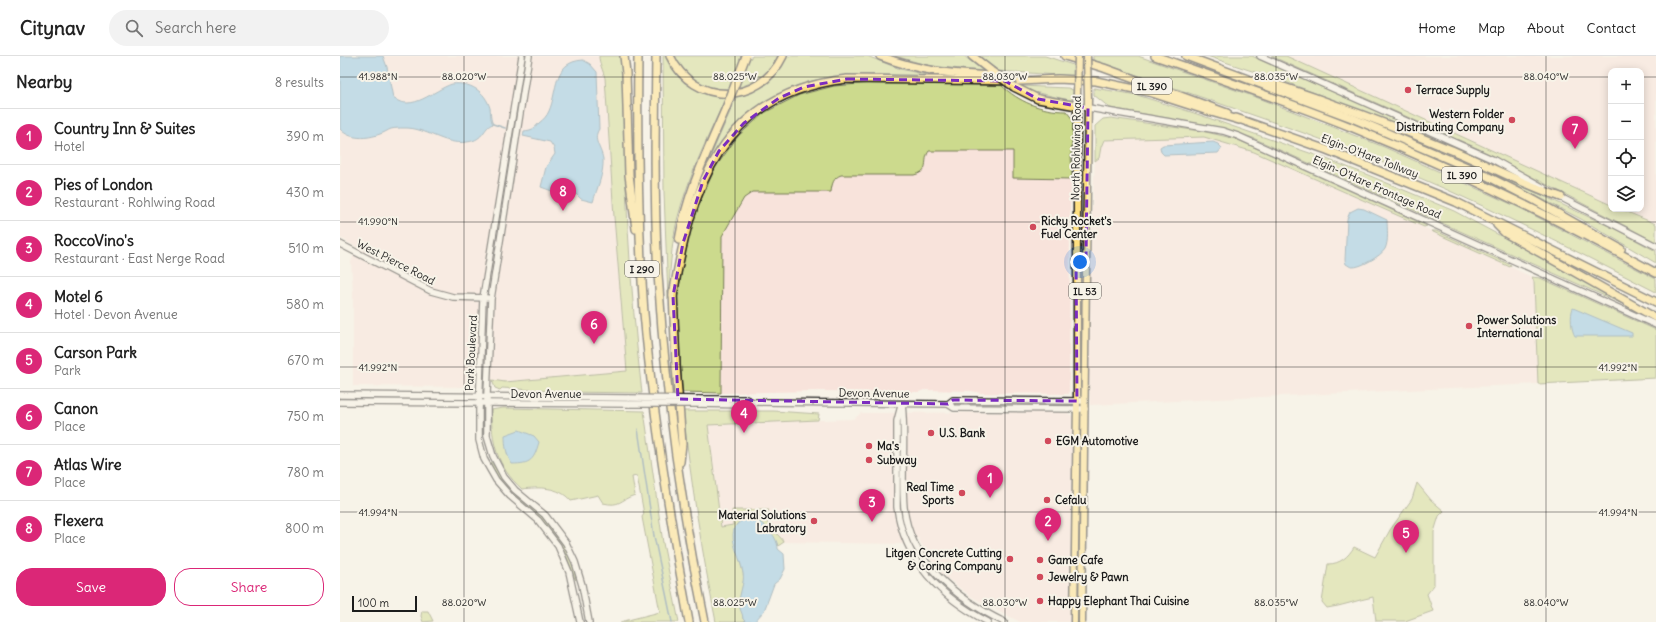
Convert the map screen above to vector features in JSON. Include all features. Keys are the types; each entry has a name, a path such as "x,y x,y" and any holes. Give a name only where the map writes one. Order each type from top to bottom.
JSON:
{"highway":[{"path":"624,56 626,73 629,175 643,291"},
{"name":"I 290","path":"638,56 638,198 648,358 661,460 676,554 689,622"},
{"name":"I 290","path":"656,56 656,188 658,274 668,393 678,474 705,622"},
{"path":"670,56 676,68 687,80 702,89 720,94 735,94 760,84 773,72 783,56"},
{"path":"678,474 682,444 676,366 673,296 676,255 689,199 700,167 726,108 746,56"},
{"path":"880,56 911,67 944,73 1096,81 1128,87 1239,120"},
{"path":"972,56 1014,87 1038,99 1077,106"},
{"name":"Elgin-O'Hare Tollway","path":"1065,56 1104,68 1224,112 1239,120 1327,150 1387,173 1456,202 1656,302"},
{"name":"Elgin-O'Hare Tollway","path":"1155,56 1285,102 1406,150 1521,203 1656,272"},
{"path":"1186,56 1352,118 1481,173 1619,248 1633,260"},
{"path":"1218,67 1240,72 1357,113 1438,144 1474,159 1537,189 1561,197"},
{"path":"673,296 682,243 689,218 710,168 719,151 744,123 761,109 779,98 793,91 816,84 847,79 1021,81 1051,79"},
{"path":"1491,219 1505,233 1656,318"}],"main road":[{"name":"Park Boulevard","path":"522,56 483,298 479,396 479,440 484,459 496,480 502,488 538,520 558,546 569,572 580,622"},
{"name":"Park Boulevard","path":"529,56 491,299 487,436 495,461 509,484 545,515 566,543 575,562 582,585 588,622"},
{"name":"North Rohlwing Road","path":"1077,409 1076,213 1078,56"},
{"name":"North Rohlwing Road","path":"1083,257 1088,108 1087,56"},
{"path":"1260,56 1494,160 1561,197 1656,246"},
{"name":"Elgin-O'Hare Frontage Road","path":"1077,106 1223,131 1238,136 1656,325"},
{"path":"1076,213 1079,229 1079,256 1083,257 1076,267"},
{"name":"West Pierce Road","path":"340,244 431,292 453,296 491,299"},
{"name":"IL 53","path":"1082,622 1086,266 1083,257"},
{"name":"Devon Avenue","path":"340,394 487,396 699,402 746,405 752,402 948,404 954,408 1085,409"},
{"name":"Devon Avenue","path":"948,404 953,400 1085,401"},
{"name":"Devon Avenue","path":"340,402 487,404 630,401"},
{"path":"902,404 897,421 897,499 899,520 909,548 919,566 941,591 988,622"},
{"path":"902,404 904,421 904,506 906,521 915,543 926,562 949,586 977,607 1004,622"},
{"name":"IL 53","path":"1074,622 1077,409"}],"highlighted area":[{"path":"847,79 1005,81 1038,99 1088,108 1086,256 1076,261 1077,401 953,400 948,404 678,399 673,296 683,243 703,181 719,151 744,123 779,98 804,87"}],"shaded area":[{"path":"340,56 599,56 599,62 603,66 605,78 614,217 627,372 505,382 473,379 471,387 353,386 353,292 351,262 357,247 340,238"},
{"path":"1286,56 1656,56 1656,224 1627,212 1644,212 1644,68 1608,68 1608,204"},
{"path":"1204,136 1254,152 1382,208 1532,277 1534,282 1538,384 1090,405 1088,340 1095,161 1099,158 1104,140"},
{"path":"929,151 1014,151 1014,178 1072,179 1070,211 1069,394 981,393 971,391 924,390 919,392 818,391 721,393 722,236 744,198 753,192 831,192 833,181 836,177 841,175 914,175 925,166"},
{"path":"1067,412 1074,420 1072,532 1074,622 1020,622 970,596 943,575 928,556 918,538 902,544 784,542 778,533 766,521 764,516 768,510 732,510 734,525 721,527 708,424 854,419 861,413"}],"green space":[{"path":"599,56 620,56 622,71 628,232 642,393 566,392 502,388 500,390 495,388 492,380 505,382 627,371 614,217 605,78"},
{"path":"663,56 666,56 676,73 690,86 707,94 726,97 699,157 677,220 673,240 668,299 664,192"},
{"path":"674,56 741,56 741,58 752,56 778,56 768,70 755,80 741,87 725,89 710,87 696,81 683,71"},
{"path":"787,56 867,56 900,69 936,77 881,75 840,76 806,83 788,90 754,110 740,123 714,154 704,171 737,96 753,90 767,82 779,71"},
{"path":"895,56 964,56 983,71 930,66"},
{"path":"979,56 1045,56 1073,65 1073,76 999,71"},
{"path":"1093,56 1138,56 1261,99 1384,147 1520,208 1656,279 1656,292 1448,190 1376,160 1306,134 1093,60"},
{"path":"1207,56 1252,56 1484,159 1294,85"},
{"path":"1271,56 1286,56 1608,204 1608,212 1627,212 1656,224 1656,242 1479,149"},
{"path":"872,83 1001,85 1023,101 1039,107 1057,111 1066,111 1074,121 1071,153 1072,179 1013,178 1013,151 929,151 923,171 914,175 841,175 833,182 831,192 753,192 744,198 722,236 721,393 682,392 677,301 689,234 700,202 715,168 738,136 764,113 799,95 834,86"},
{"path":"1020,86 1068,88 1073,90 1073,97 1069,100 1034,92"},
{"path":"1094,88 1137,95 1194,113 1324,158 1368,175 1454,211 1627,306 1253,138 1218,127 1110,108 1094,95"},
{"path":"1111,118 1206,132 1236,139 1427,226 1424,227 1254,152 1204,137 1104,140 1099,158 1095,161 1095,126 1103,119"},
{"path":"1472,163 1615,229 1656,251 1656,263 1581,219"},
{"path":"1431,231 1436,231 1511,265 1510,267"},
{"path":"1532,277 1540,278 1656,330 1656,378 1538,384 1534,282"},
{"path":"503,408 644,411 663,543 679,622 620,622 660,612 642,517 644,514 637,476 632,477 635,495 617,504 603,503 598,495 571,501 566,496 554,490 541,488 522,489 506,471 494,443 491,410"},
{"path":"683,411 774,411 819,414 818,420 708,425 721,527 733,525 732,510 769,510 764,516 765,519 784,542 778,546 777,543 743,519 737,524 739,557 744,577 739,606 743,612 743,619 746,622 716,622 697,517"},
{"path":"491,462 504,481 537,511 562,541 574,567 576,580 565,552 556,537 536,514 500,482 491,468"},
{"path":"1417,483 1431,500 1444,511 1439,516 1434,532 1434,585 1427,594 1433,611 1405,621 1376,621 1373,597 1327,608 1322,602 1328,564 1336,563 1343,559 1354,547 1375,557 1390,530 1412,499"},
{"path":"422,611 428,611 433,621 423,622 421,616"}],"water":[{"path":"340,56 383,56 387,67 393,98 400,102 415,102 452,84 471,86 481,92 488,102 493,124 477,139 459,143 412,128 391,129 381,134 364,138 354,137 344,133 340,129"},
{"path":"583,60 590,64 597,72 599,129 596,137 603,159 603,165 593,202 581,199 576,194 568,190 559,189 552,191 541,187 546,167 555,154 554,148 550,142 523,136 524,131 534,128 547,115 561,72 566,66 573,62"},
{"path":"1213,142 1222,148 1218,153 1164,155 1161,152 1160,147 1163,145"},
{"path":"1358,208 1364,209 1387,220 1387,238 1386,246 1383,252 1365,264 1352,267 1346,264 1345,260 1347,219 1350,212"},
{"path":"1573,308 1632,333 1632,336 1575,336 1571,322"},
{"path":"519,430 534,436 539,442 531,460 524,463 512,464 506,450 505,435"},
{"path":"747,518 763,524 772,533 778,549 784,554 785,569 780,579 774,584 764,611 754,622 746,622 743,619 739,606 743,584 743,573 733,535 739,522"}],"waterway":[{"path":"493,124 505,128"},
{"path":"638,429 654,536 672,622"}],"place":[{"name":"Terrace Supply","path":"1408,90"},
{"name":"Western Folder Distributing Company","path":"1512,120"},
{"name":"Atlas Wire","path":"1575,149"},
{"name":"Flexera","path":"563,211"},
{"name":"Ricky Rocket's Fuel Center","path":"1033,227"},
{"name":"Power Solutions International","path":"1469,326"},
{"name":"Canon","path":"594,344"},
{"name":"Motel 6","path":"744,433"},
{"name":"U.S. Bank","path":"931,433"},
{"name":"EGM Automotive","path":"1048,441"},
{"name":"Ma's","path":"869,446"},
{"name":"Subway","path":"869,460"},
{"name":"Real Time Sports","path":"962,493"},
{"name":"Country Inn & Suites","path":"990,498"},
{"name":"Cefalu","path":"1047,500"},
{"name":"Material Solutions Labratory","path":"814,521"},
{"name":"RoccoVino's","path":"872,522"},
{"name":"Pies of London","path":"1048,541"},
{"name":"Carson Park","path":"1406,553"},
{"name":"Litgen Concrete Cutting & Coring Company","path":"1010,559"},
{"name":"Game Cafe","path":"1040,560"},
{"name":"Jewelry & Pawn","path":"1040,577"},
{"name":"Happy Elephant Thai Cuisine","path":"1040,601"}]}
